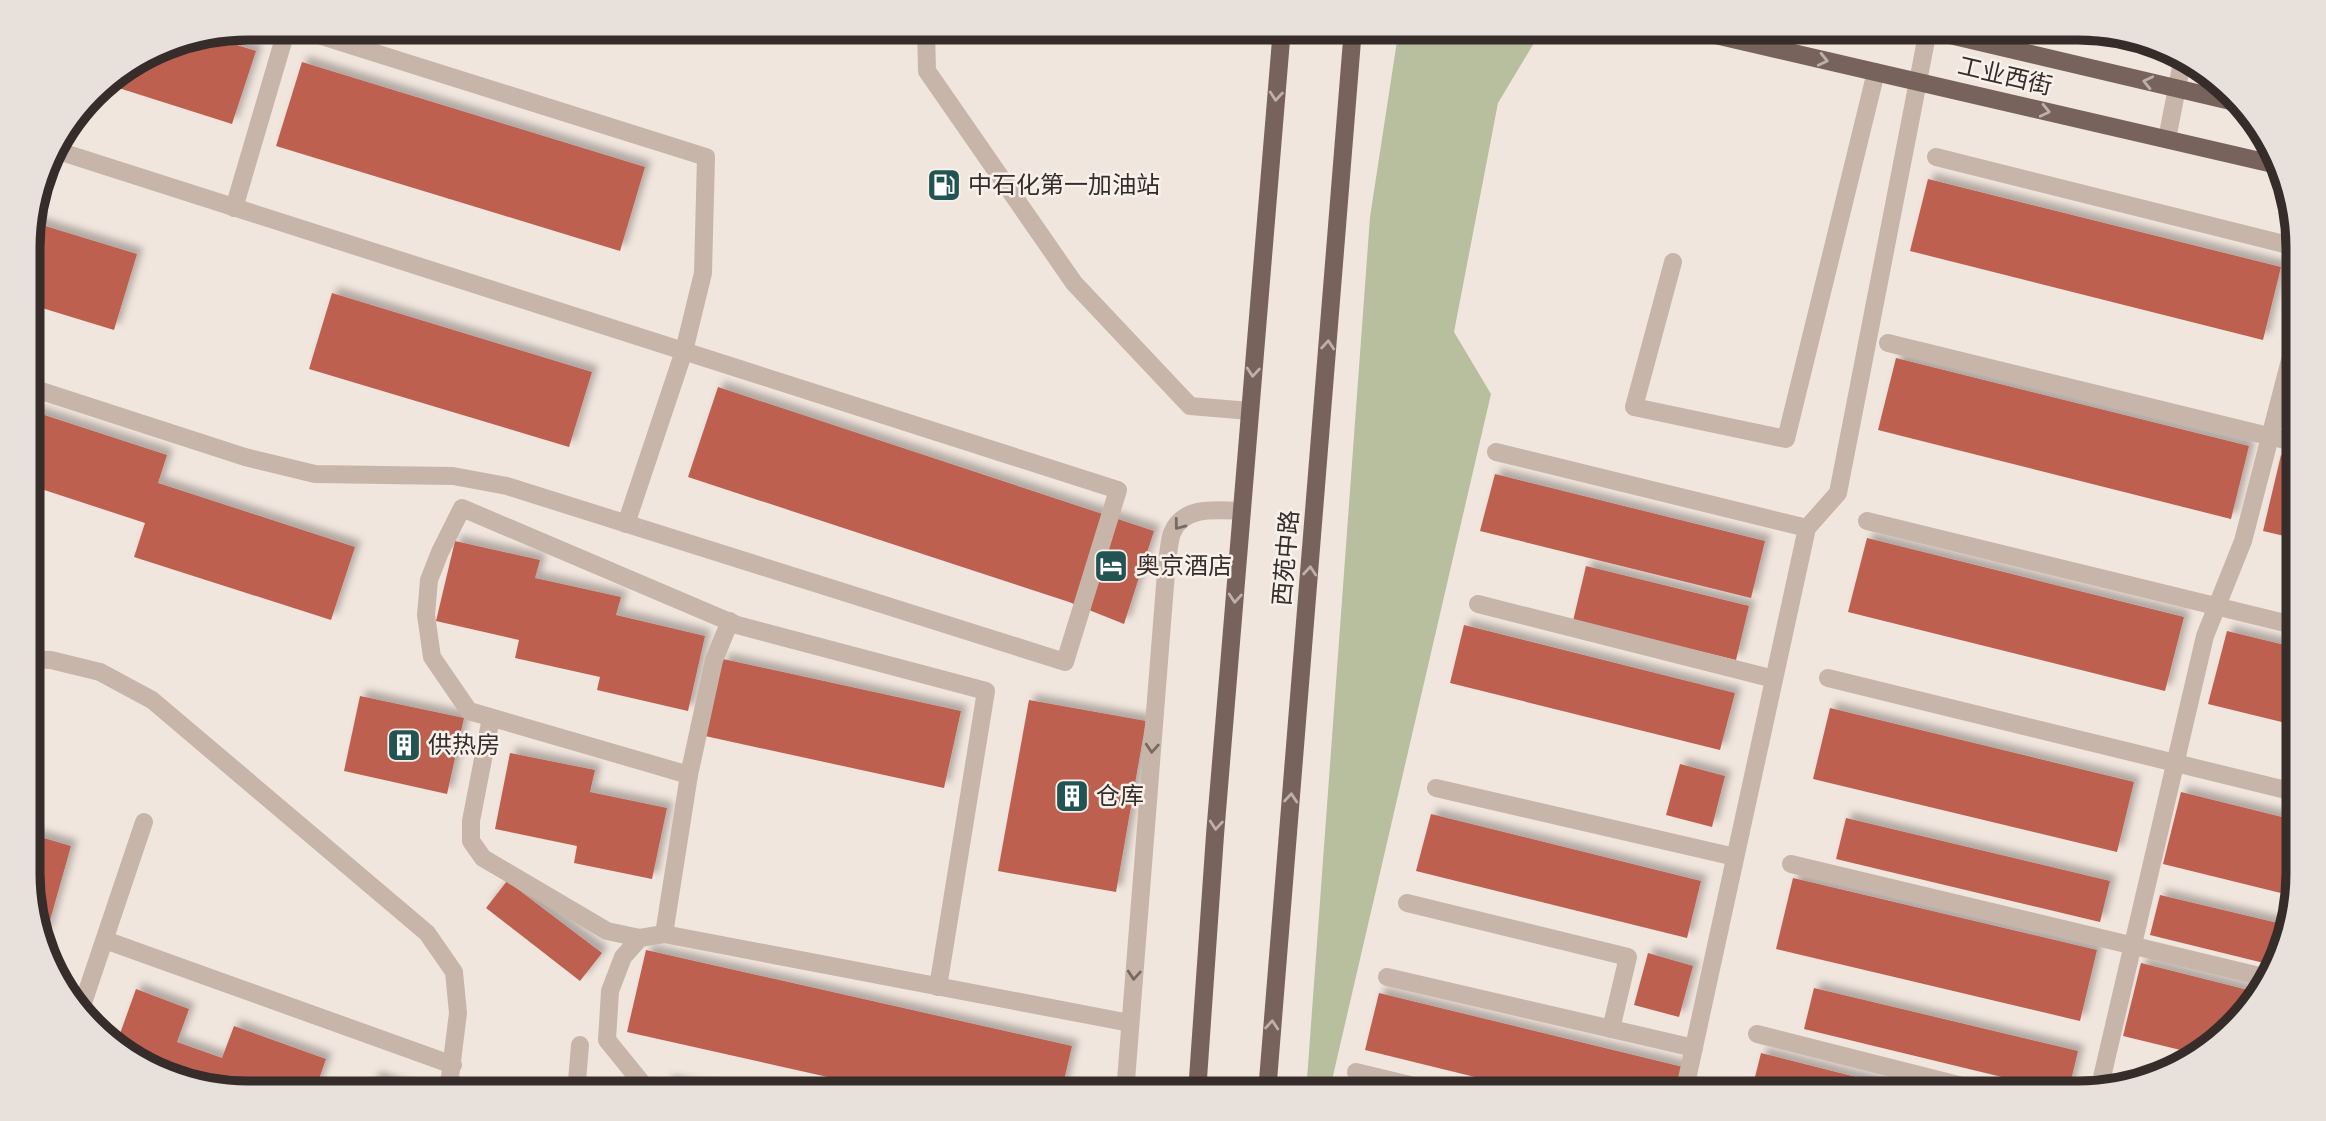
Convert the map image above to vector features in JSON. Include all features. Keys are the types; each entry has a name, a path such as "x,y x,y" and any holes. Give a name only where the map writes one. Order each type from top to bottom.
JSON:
{"main road":[{"name":"西苑中路","path":"1198,1080 1281,40"},
{"name":"西苑中路","path":"1268,1080 1352,40"},
{"name":"工业西街","path":"1737,40 2267,163"},
{"name":"工业西街","path":"1970,40 2223,99"}],"street":[{"path":"234,208 283,40"},
{"path":"334,40 706,157 703,273 684,351 626,524"},
{"path":"926,40 927,71 1074,283 1190,406 1250,411"},
{"path":"1687,1080 1807,528 1838,493 1923,40"},
{"path":"2167,139 2181,68"},
{"path":"1673,262 1634,407 1786,439 1876,72"},
{"path":"41,391 244,457 315,474 453,476 507,486 1065,663 1118,490 64,153"},
{"path":"1936,157 2286,244"},
{"path":"1888,343 2286,441"},
{"path":"2102,1079 2205,636 2243,541 2286,378"},
{"path":"1496,452 1807,528"},
{"path":"689,775 469,712 432,657 426,615 429,580 462,508 730,621 986,691 938,986"},
{"path":"1126,1081 1167,560 1173,531 1187,514 1209,509 1242,510"},
{"path":"1867,521 2286,623"},
{"path":"1478,604 1774,679"},
{"path":"664,934 689,775 714,660 730,621"},
{"path":"40,660 100,672 152,700 427,933 454,972 458,1013 450,1081"},
{"path":"1828,678 2286,790"},
{"path":"491,718 471,821 471,841 483,858 607,931 640,937 664,934 1130,1023"},
{"path":"1436,788 1735,857"},
{"path":"84,1000 144,822"},
{"path":"1791,864 2258,976"},
{"path":"1407,903 1628,957 1611,1030"},
{"path":"640,937 622,957 610,991 607,1040 640,1081"},
{"path":"105,940 453,1065"},
{"path":"1387,977 1694,1048"},
{"path":"1757,1034 1939,1080"},
{"path":"577,1081 580,1045"},
{"path":"1356,1072 1388,1080"}],"green space":[{"path":"1397,40 1536,40 1498,103 1454,332 1491,394 1332,1080 1307,1080 1370,217"}],"building":[{"path":"226,42 256,51 232,124 117,87 144,68 194,47"},
{"path":"302,62 645,167 620,251 276,146"},
{"path":"1928,179 2281,267 2263,340 1910,251"},
{"path":"42,225 137,254 114,330 41,308"},
{"path":"332,293 592,372 569,447 309,369"},
{"path":"1896,358 2249,446 2231,519 1878,430"},
{"path":"718,387 1154,531 1124,624 1069,602 688,477"},
{"path":"41,414 167,455 158,483 355,547 331,620 134,557 145,523 41,489"},
{"path":"2281,455 2286,456 2286,536 2263,531"},
{"path":"1495,474 1765,541 1751,598 1480,531"},
{"path":"1867,538 2184,617 2165,691 1848,612"},
{"path":"455,541 540,560 535,578 621,597 616,615 705,636 688,711 597,690 600,677 515,658 519,640 436,621"},
{"path":"1586,566 1749,606 1736,660 1573,621"},
{"path":"1464,625 1735,693 1720,750 1450,683"},
{"path":"2227,631 2286,645 2286,723 2208,704"},
{"path":"723,659 961,711 944,788 705,736"},
{"name":"供热房","path":"360,696 464,718 447,794 344,771"},
{"name":"仓库","path":"1029,700 1146,721 1116,892 998,871"},
{"path":"1830,708 2134,782 2117,852 1813,779"},
{"path":"510,753 595,770 590,792 667,808 652,879 574,863 577,846 495,829"},
{"path":"1680,764 1725,776 1712,827 1666,815"},
{"path":"2181,792 2286,818 2284,894 2163,864"},
{"path":"1431,814 1701,881 1687,938 1416,871"},
{"path":"1846,818 2110,881 2100,922 1836,859"},
{"path":"40,837 71,846 48,929 42,900"},
{"path":"1793,878 2097,950 2080,1021 1776,949"},
{"path":"507,881 602,953 580,981 486,908"},
{"path":"2160,895 2279,923 2265,963 2150,935"},
{"path":"646,950 1072,1046 1064,1081 844,1081 627,1032"},
{"path":"1648,953 1693,966 1679,1017 1634,1005"},
{"path":"2141,963 2249,990 2215,1029 2184,1051 2123,1036"},
{"path":"1814,988 2078,1051 2071,1080 2015,1080 1804,1029"},
{"path":"136,989 189,1009 177,1042 222,1058 234,1026 326,1059 318,1081 221,1079 181,1070 156,1059 119,1035"},
{"path":"1379,993 1683,1067 1680,1080 1488,1080 1365,1050"},
{"path":"1761,1053 1868,1080 1754,1080"}],"place":[{"name":"中石化第一加油站","path":"944,185"},
{"name":"奥京酒店","path":"1111,566"},
{"name":"供热房","path":"404,745"},
{"name":"仓库","path":"1072,796"}]}
